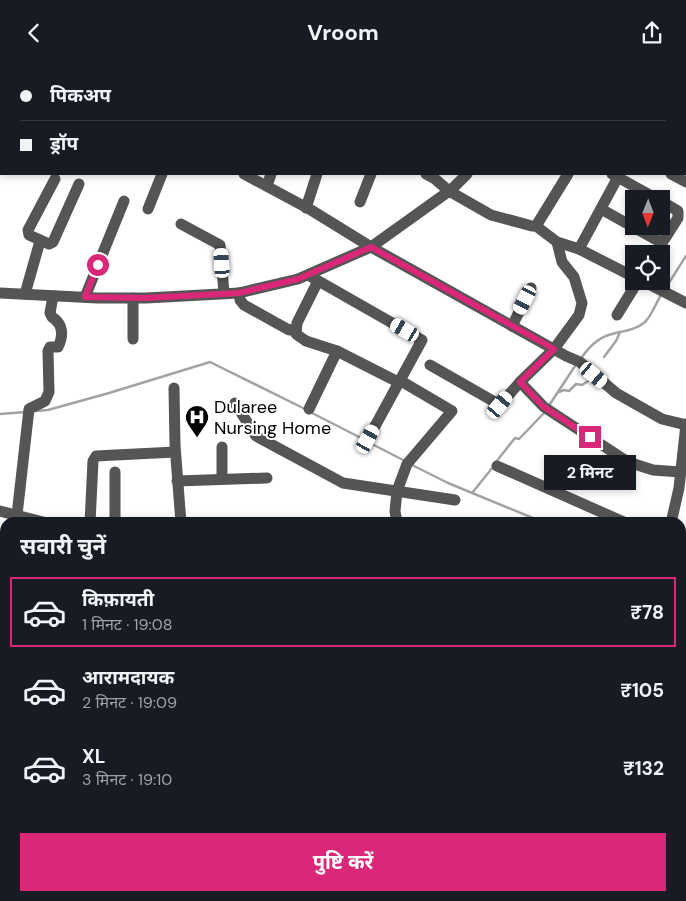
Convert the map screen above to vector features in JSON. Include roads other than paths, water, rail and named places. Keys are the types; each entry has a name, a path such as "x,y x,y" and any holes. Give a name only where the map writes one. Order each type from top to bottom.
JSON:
{"street":[{"path":"148,209 162,175"},
{"path":"246,175 512,326 580,362 616,393 662,419 686,425 680,472 682,489 673,517"},
{"path":"267,186 271,175"},
{"path":"306,208 318,175"},
{"path":"360,203 371,175"},
{"path":"428,175 449,191 491,215 536,226 556,242 579,249 625,272"},
{"path":"0,293 133,297 239,293 298,279 313,278 371,247 449,191 466,175"},
{"path":"536,226 567,175"},
{"path":"579,249 601,209 615,175 641,190"},
{"path":"673,175 686,183"},
{"path":"55,179 28,230 29,235 49,244 53,242 79,185"},
{"path":"85,297 124,201"},
{"path":"670,206 678,211 679,214 670,230"},
{"path":"601,209 662,243 667,235"},
{"path":"181,224 220,245 224,293"},
{"path":"25,294 40,241"},
{"path":"430,365 500,405 520,382 554,349 579,315 582,303 574,277 562,262 556,242"},
{"path":"313,278 296,329 296,334 299,338 338,351 452,411 407,464 397,491 396,517"},
{"path":"313,278 422,340 368,439"},
{"path":"512,326 531,288"},
{"path":"617,315 632,290"},
{"path":"661,290 686,303"},
{"path":"239,293 240,300 244,305 289,330 296,329"},
{"path":"17,515 29,409 45,401 49,392 48,351 50,347 58,347 61,341 61,327 50,313 53,296"},
{"path":"133,297 133,339"},
{"path":"309,409 338,351"},
{"path":"520,382 544,407 628,462 653,470 680,472"},
{"path":"174,388 175,453 180,517"},
{"path":"235,403 256,436 343,483 455,500"},
{"path":"222,447 222,479"},
{"path":"90,517 93,461 96,456 175,453"},
{"path":"497,466 612,517"},
{"path":"115,517 116,472"},
{"path":"177,481 267,477"},
{"path":"0,511 24,517"}],"waterway":[{"path":"670,281 686,256"},
{"path":"582,357 591,346 603,337 634,329 645,322 661,295"},
{"path":"604,357 620,332"},
{"path":"36,411 48,410 109,393 210,362 305,409"},
{"path":"550,404 575,366"},
{"path":"559,392 569,391 576,384 582,385 593,378"},
{"path":"0,414 26,412"},
{"path":"310,412 365,440"},
{"path":"496,462 515,438 519,439 544,413"},
{"path":"370,443 405,461"},
{"path":"412,465 448,483 530,517"},
{"path":"472,493 493,467"}],"place":[{"name":"Dularee Nursing Home","path":"197,438"}]}
